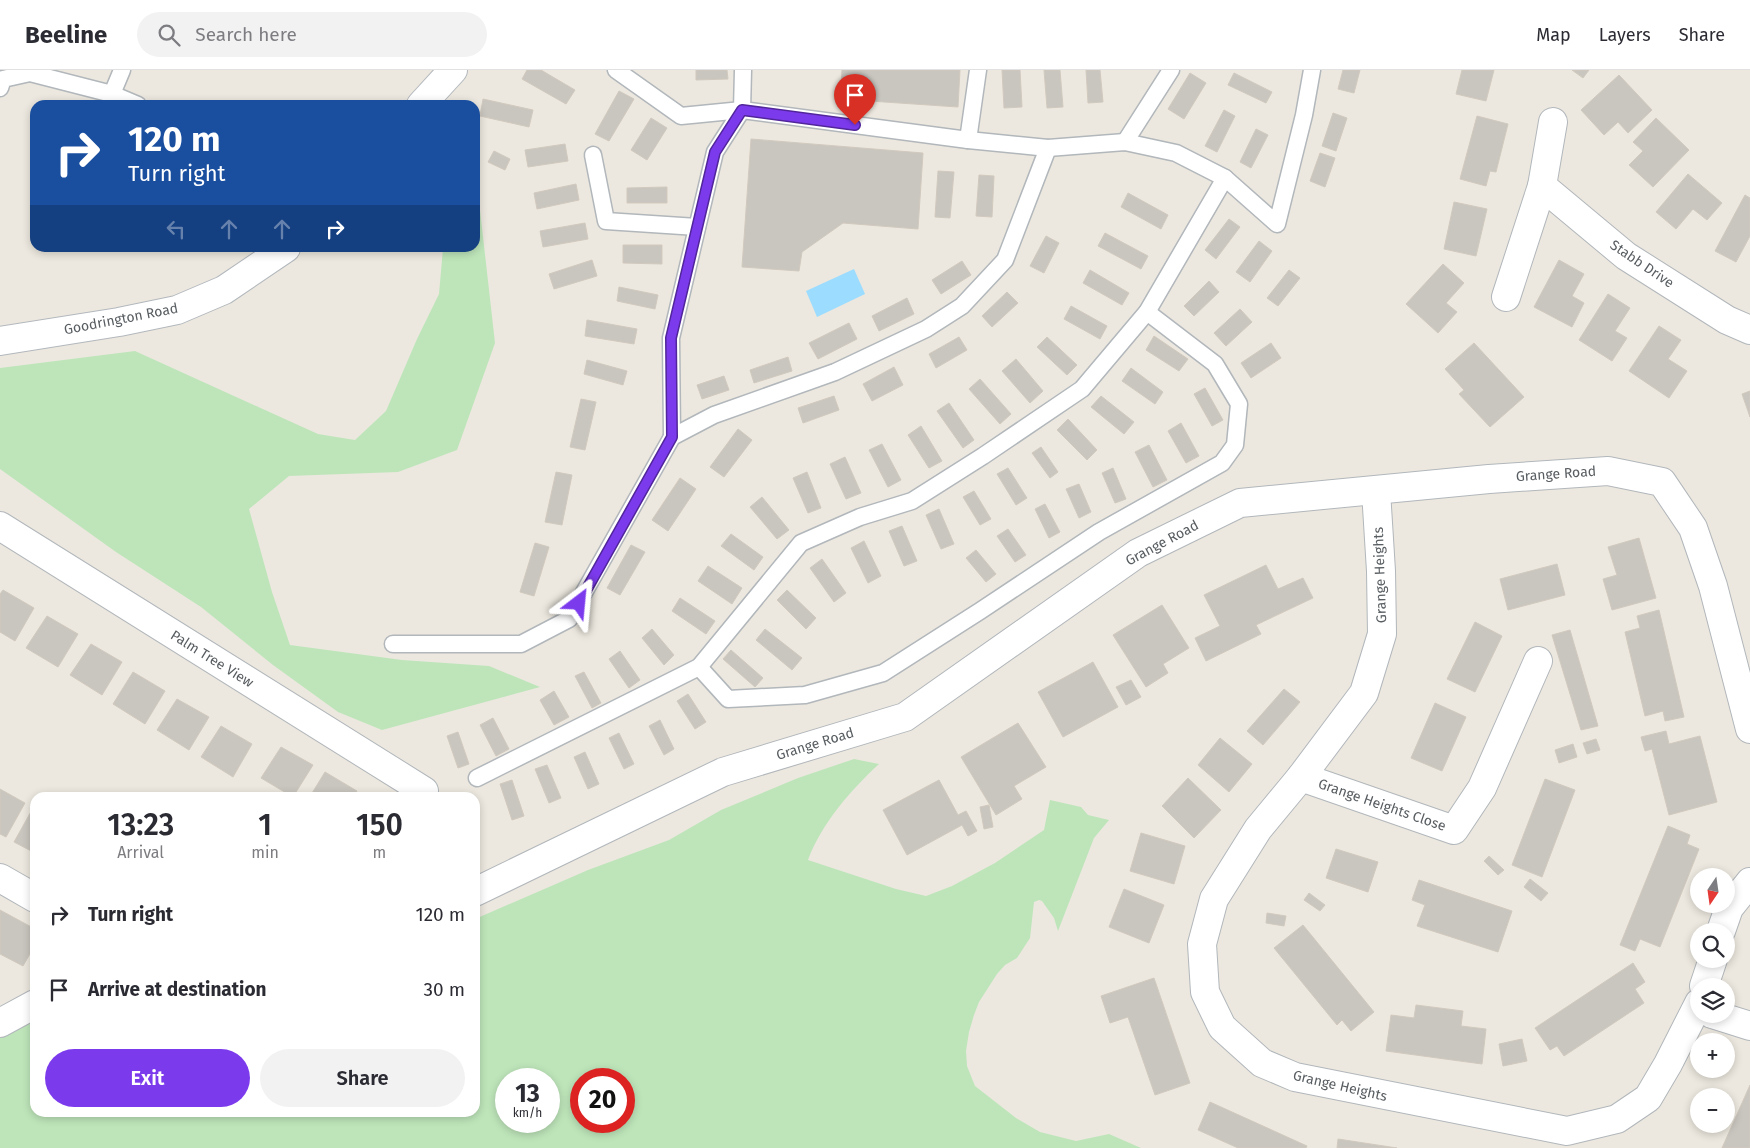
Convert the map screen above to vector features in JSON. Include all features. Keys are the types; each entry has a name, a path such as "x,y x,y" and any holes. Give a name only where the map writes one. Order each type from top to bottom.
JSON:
{"street":[{"path":"426,100 453,70"},
{"path":"1506,297 1542,186 1553,122"},
{"name":"Stabb Drive","path":"1542,186 1626,256 1727,320 1750,330"},
{"name":"Goodrington Road","path":"0,341 119,322 177,310 224,290 280,252"},
{"name":"Grange Road","path":"480,890 723,772 905,717 1138,553 1240,503 1608,470 1662,482 1693,528 1712,586 1750,729"},
{"name":"Grange Heights","path":"1376,491 1381,571 1382,634 1364,693 1302,777 1258,829 1214,899 1202,944 1205,992 1222,1027 1262,1063 1295,1078 1567,1131 1617,1119 1648,1098 1691,1023"},
{"name":"Palm Tree View","path":"0,526 424,791"},
{"name":"Grange Heights Close","path":"1302,777 1454,830 1482,788 1538,661"},
{"path":"0,878 30,895"},
{"path":"1724,923 1729,908 1750,882"},
{"path":"0,1024 30,1007"},
{"path":"1735,1019 1750,1026"}],"lane":[{"path":"112,94 122,70"},
{"path":"616,70 681,116 742,110 968,140 1048,148 1125,142 1176,153 1225,178 1277,224 1304,115 1312,70"},
{"path":"393,644 521,644 569,619 672,437 671,338 715,152 742,110 743,70"},
{"path":"968,140 978,70"},
{"path":"1125,142 1171,70"},
{"path":"0,88 3,79 39,73 112,94 126,100"},
{"path":"672,437 714,415 834,372 926,329 962,306 1005,260 1048,148"},
{"path":"593,154 606,221 697,227"},
{"path":"477,778 699,667 801,543 860,517 912,501 1082,389 1147,312 1225,178"},
{"path":"699,667 728,699 805,695 883,673 980,612 1098,532 1222,462 1235,445 1240,404 1215,364 1147,312"}],"green space":[{"path":"480,210 495,343 457,450 398,472 289,476 249,509 272,592 290,645 402,660 489,666 540,687 382,730 338,712 273,665 201,607 116,552 0,469 0,368 135,351 318,434 355,440 386,411 439,294 443,252 480,252"},
{"path":"854,759 879,764 858,785 829,820 808,860 896,889 926,896 952,886 995,863 1044,830 1050,800 1081,807 1088,815 1109,820 1094,838 1058,931 1054,918 1042,901 1034,902 1030,938 1017,958 1005,965 997,974 979,1002 969,1032 966,1051 967,1066 975,1086 1016,1118 1040,1132 1076,1141 1109,1134 1141,1148 0,1148 0,1035 30,1018 30,1117 480,1117 480,917 588,870 669,840 721,810 798,778"}],"water":[{"path":"854,269 865,294 817,317 806,291"}],"building":[{"path":"527,70 541,70 575,90 566,104 522,79"},
{"path":"696,70 727,70 728,79 696,80"},
{"path":"842,70 960,70 958,107 840,99"},
{"path":"1002,70 1020,70 1022,107 1004,108"},
{"path":"1044,70 1060,70 1063,107 1047,108"},
{"path":"1086,70 1100,70 1103,102 1088,103"},
{"path":"1343,70 1360,70 1354,93 1338,89"},
{"path":"1462,70 1494,70 1486,101 1456,94"},
{"path":"1572,70 1589,70 1583,78"},
{"path":"1190,73 1206,83 1184,119 1168,109"},
{"path":"1234,73 1272,92 1266,103 1228,85"},
{"path":"1619,75 1652,110 1628,133 1618,122 1604,135 1581,110"},
{"path":"619,91 634,99 609,141 595,134"},
{"path":"483,99 533,110 529,127 480,116"},
{"path":"1224,110 1235,116 1217,152 1205,146"},
{"path":"1333,113 1347,118 1336,151 1322,146"},
{"path":"1477,116 1508,124 1496,172 1490,171 1486,186 1460,179"},
{"path":"651,118 667,128 647,160 631,150"},
{"path":"1656,118 1689,150 1653,187 1629,165 1643,151 1633,142"},
{"path":"1256,129 1268,135 1251,168 1240,162"},
{"path":"751,139 923,153 918,229 843,223 802,252 799,271 742,267"},
{"path":"565,144 568,161 528,167 525,150"},
{"path":"494,151 510,159 505,170 488,162"},
{"path":"1320,153 1335,158 1325,187 1310,181"},
{"path":"938,171 954,172 950,218 935,217"},
{"path":"1688,174 1722,203 1707,220 1693,209 1676,229 1656,212"},
{"path":"979,175 994,176 992,217 976,216"},
{"path":"576,184 579,200 537,209 534,193"},
{"path":"667,187 667,203 627,203 627,188"},
{"path":"1128,193 1168,215 1161,229 1121,207"},
{"path":"1745,195 1750,198 1750,236 1736,262 1715,251"},
{"path":"1454,202 1487,209 1476,256 1444,249"},
{"path":"1229,219 1240,227 1216,259 1205,250"},
{"path":"585,223 588,239 543,247 540,231"},
{"path":"1105,233 1148,256 1141,269 1098,246"},
{"path":"1046,236 1059,243 1044,273 1030,266"},
{"path":"1259,241 1272,251 1250,282 1236,272"},
{"path":"623,245 662,245 662,264 623,263"},
{"path":"592,260 597,276 554,289 549,274"},
{"path":"1559,260 1584,274 1572,296 1584,303 1572,327 1534,307"},
{"path":"962,261 971,275 941,294 932,280"},
{"path":"1443,264 1464,283 1446,303 1457,312 1438,333 1406,304"},
{"path":"1090,270 1129,293 1122,305 1083,283"},
{"path":"1289,270 1300,278 1278,306 1267,298"},
{"path":"1209,281 1219,292 1194,316 1184,306"},
{"path":"619,287 658,295 655,309 617,301"},
{"path":"1007,292 1018,303 992,327 982,316"},
{"path":"1608,294 1630,308 1615,331 1627,338 1612,361 1579,340"},
{"path":"907,298 914,314 879,331 872,316"},
{"path":"1071,306 1107,326 1100,339 1064,319"},
{"path":"1240,309 1252,322 1226,346 1214,333"},
{"path":"587,320 637,329 634,344 585,336"},
{"path":"849,323 857,339 818,359 809,343"},
{"path":"1659,326 1681,340 1668,359 1687,371 1669,398 1629,371"},
{"path":"1154,336 1188,359 1179,371 1146,350"},
{"path":"959,337 967,350 936,368 929,354"},
{"path":"1047,337 1077,365 1067,375 1037,347"},
{"path":"1271,343 1281,358 1251,378 1241,363"},
{"path":"1474,343 1524,397 1490,427 1459,394 1464,390 1445,369"},
{"path":"788,357 792,371 754,383 750,370"},
{"path":"1016,359 1043,391 1030,403 1002,371"},
{"path":"587,360 627,371 623,385 584,374"},
{"path":"894,367 903,385 872,401 863,384"},
{"path":"1131,368 1163,392 1155,404 1122,381"},
{"path":"724,376 729,390 702,399 697,385"},
{"path":"980,379 1011,414 1000,424 969,389"},
{"path":"1205,388 1223,420 1212,426 1194,394"},
{"path":"1750,391 1750,417 1742,394"},
{"path":"834,396 839,410 803,423 798,408"},
{"path":"1101,396 1134,422 1124,434 1091,407"},
{"path":"581,399 596,402 585,450 570,447"},
{"path":"949,403 974,440 963,448 937,411"},
{"path":"1068,419 1097,450 1087,460 1057,430"},
{"path":"1181,423 1199,456 1186,463 1168,431"},
{"path":"921,426 942,461 929,468 908,435"},
{"path":"738,429 752,440 724,477 710,467"},
{"path":"882,444 901,480 888,487 869,450"},
{"path":"1149,445 1167,480 1153,487 1135,452"},
{"path":"1041,447 1058,472 1050,478 1032,453"},
{"path":"845,457 861,493 846,499 830,464"},
{"path":"1008,468 1027,498 1016,505 997,474"},
{"path":"1113,468 1126,499 1115,503 1102,473"},
{"path":"556,472 572,475 562,525 545,522"},
{"path":"807,472 821,508 808,513 793,478"},
{"path":"680,478 696,489 668,531 652,520"},
{"path":"1079,484 1091,512 1079,518 1066,489"},
{"path":"974,491 991,519 980,525 963,497"},
{"path":"762,497 789,530 777,539 750,507"},
{"path":"1045,504 1060,532 1049,538 1035,509"},
{"path":"939,509 954,544 941,549 926,515"},
{"path":"902,526 917,561 904,566 889,531"},
{"path":"1008,529 1026,555 1015,562 997,536"},
{"path":"731,534 763,557 754,570 721,546"},
{"path":"1639,538 1656,598 1612,610 1603,579 1617,575 1608,547"},
{"path":"864,541 881,576 868,583 851,548"},
{"path":"535,543 549,547 534,596 520,592"},
{"path":"631,545 645,552 620,595 607,588"},
{"path":"976,550 996,574 986,582 966,558"},
{"path":"822,559 846,593 834,602 810,568"},
{"path":"1557,564 1565,595 1508,610 1500,579"},
{"path":"1266,565 1278,589 1303,578 1313,598 1256,625 1261,634 1206,661 1195,638 1220,626 1204,595"},
{"path":"708,566 742,588 732,604 698,581"},
{"path":"3,590 34,608 15,641 0,632 0,594"},
{"path":"787,590 816,618 806,629 777,600"},
{"path":"680,598 715,621 706,634 672,611"},
{"path":"1162,605 1189,648 1163,664 1168,673 1146,687 1113,635"},
{"path":"1659,610 1684,717 1665,721 1663,711 1645,716 1625,632 1640,628 1637,616"},
{"path":"47,616 78,634 58,667 26,648"},
{"path":"1475,622 1502,636 1475,692 1447,679"},
{"path":"652,629 674,655 664,665 642,638"},
{"path":"765,629 802,658 792,670 756,640"},
{"path":"1570,630 1598,726 1581,730 1552,635"},
{"path":"91,644 122,662 102,695 70,675"},
{"path":"731,650 763,678 755,687 723,659"},
{"path":"620,651 640,680 629,688 609,659"},
{"path":"1093,662 1118,707 1063,737 1038,692"},
{"path":"133,672 165,691 145,724 113,704"},
{"path":"584,672 601,703 592,708 575,676"},
{"path":"1131,680 1141,697 1126,705 1116,687"},
{"path":"1284,689 1300,702 1263,745 1247,731"},
{"path":"554,691 569,717 554,725 540,700"},
{"path":"688,694 706,722 695,729 677,701"},
{"path":"177,699 209,717 189,750 157,730"},
{"path":"1435,703 1466,717 1442,771 1411,758"},
{"path":"493,718 509,749 496,756 480,725"},
{"path":"660,720 674,749 664,755 649,726"},
{"path":"1018,723 1046,767 1014,786 1022,799 996,815 961,757"},
{"path":"221,726 252,744 233,777 201,757"},
{"path":"1666,731 1669,744 1700,736 1717,802 1669,815 1652,749 1645,751 1641,737"},
{"path":"458,732 469,764 458,768 447,736"},
{"path":"619,733 634,764 624,769 609,738"},
{"path":"1220,738 1252,764 1229,792 1198,765"},
{"path":"1596,739 1600,750 1587,754 1583,743"},
{"path":"1573,744 1577,757 1559,763 1555,750"},
{"path":"281,747 313,765 296,792 285,792 261,778"},
{"path":"585,752 599,784 588,789 574,757"},
{"path":"547,765 561,798 549,803 535,769"},
{"path":"325,772 357,791 356,792 313,792"},
{"path":"1188,778 1221,810 1194,838 1162,806"},
{"path":"1545,779 1575,790 1542,877 1512,865"},
{"path":"512,780 524,816 512,820 500,784"},
{"path":"939,780 958,815 966,811 977,831 968,836 962,825 907,855 883,810"},
{"path":"0,789 25,803 6,837 0,834"},
{"path":"989,805 993,827 984,829 980,807"},
{"path":"30,813 30,850 14,842"},
{"path":"1668,826 1690,835 1687,844 1699,849 1660,947 1640,939 1635,951 1620,945"},
{"path":"1141,833 1185,846 1174,884 1130,871"},
{"path":"1336,849 1378,862 1368,892 1326,878"},
{"path":"1489,856 1504,870 1498,875 1484,861"},
{"path":"1530,879 1548,893 1541,901 1524,887"},
{"path":"1419,880 1512,911 1498,952 1417,926 1425,905 1412,900"},
{"path":"1124,889 1164,905 1149,943 1109,927"},
{"path":"1309,893 1325,905 1320,911 1304,900"},
{"path":"0,910 30,926 30,954 23,966 0,954"},
{"path":"1267,913 1286,916 1284,926 1266,923"},
{"path":"1303,925 1374,1012 1351,1031 1342,1020 1337,1025 1274,948"},
{"path":"1633,963 1645,982 1635,989 1644,1003 1564,1056 1557,1046 1550,1050 1535,1028"},
{"path":"1154,978 1190,1083 1155,1095 1128,1017 1110,1023 1101,996"},
{"path":"1416,1005 1463,1011 1461,1026 1486,1029 1482,1064 1386,1051 1391,1015 1414,1018"},
{"path":"1522,1039 1527,1061 1503,1066 1499,1044"},
{"path":"1750,1085 1750,1148 1722,1148 1729,1133 1735,1133 1735,1119"},
{"path":"1210,1102 1307,1146 1306,1148 1238,1148 1198,1130"},
{"path":"1338,1139 1397,1148 1337,1148"}],"route":[{"path":"579,603 672,437 671,338 715,152 742,110 855,125"}]}
